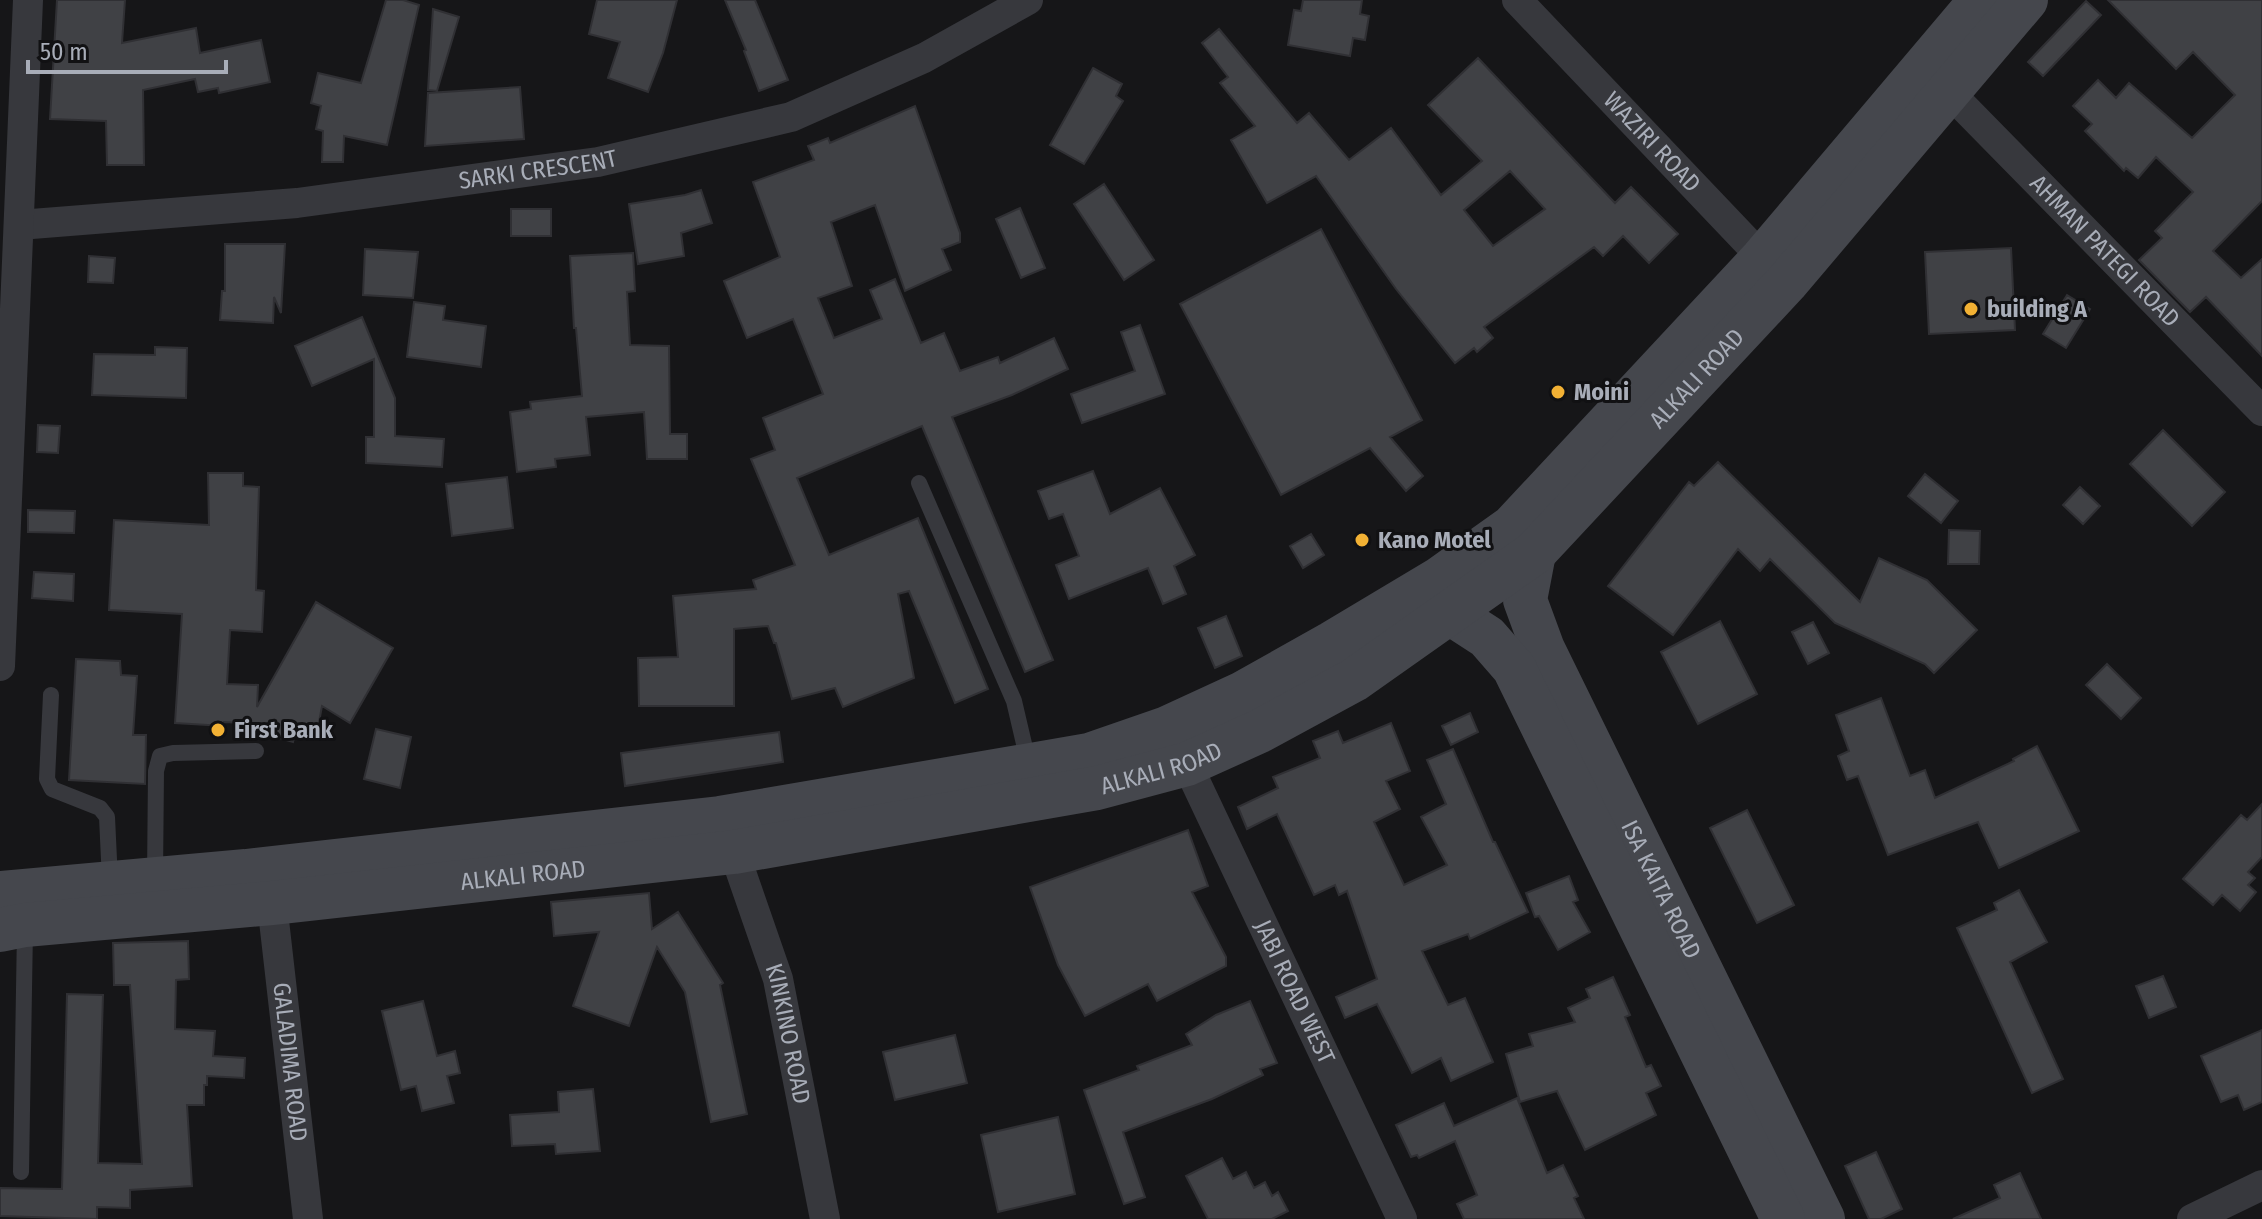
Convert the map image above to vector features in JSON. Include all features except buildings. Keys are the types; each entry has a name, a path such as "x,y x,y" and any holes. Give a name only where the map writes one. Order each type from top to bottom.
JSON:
{"main road":[{"name":"ALKALI ROAD","path":"12,910 272,903 734,852 1097,788 1187,764 1260,731 1354,680 1534,553 1775,270 1981,0"},
{"name":"ALKALI ROAD","path":"12,910 110,883 720,818 1089,755 1180,722 1281,672 1439,579 1512,527 1775,270 1948,91 2026,0"},
{"name":"ISA KAITA ROAD","path":"1534,553 1525,600 1543,649 1728,1068 1783,1219"},
{"name":"ISA KAITA ROAD","path":"1450,613 1487,637 1514,668 1728,1068 1823,1219"}],"street":[{"path":"0,666 28,0"},
{"name":"SARKI CRESCENT","path":"19,225 297,203 598,162 791,117 924,58 1028,0"},
{"name":"WAZIRI ROAD","path":"1517,0 1775,270"},
{"name":"AHMAN PATEGI ROAD","path":"1948,91 2262,411"},
{"name":"JABI ROAD WEST","path":"1187,764 1402,1219"},
{"name":"KINKINO ROAD","path":"734,852 778,979 825,1219"},
{"name":"GALADIMA ROAD","path":"272,903 308,1219"},
{"path":"2192,1219 2262,1185"}],"lane":[{"path":"919,483 1014,701 1029,766"},
{"path":"51,695 47,779 52,789 100,808 107,817 110,883"},
{"path":"155,879 156,771 160,756 256,751"},
{"path":"12,910 21,1172"}],"place":[{"name":"building A","path":"1971,309"},
{"name":"Moini","path":"1558,392"},
{"name":"Kano Motel","path":"1362,540"},
{"name":"First Bank","path":"218,730"}]}
